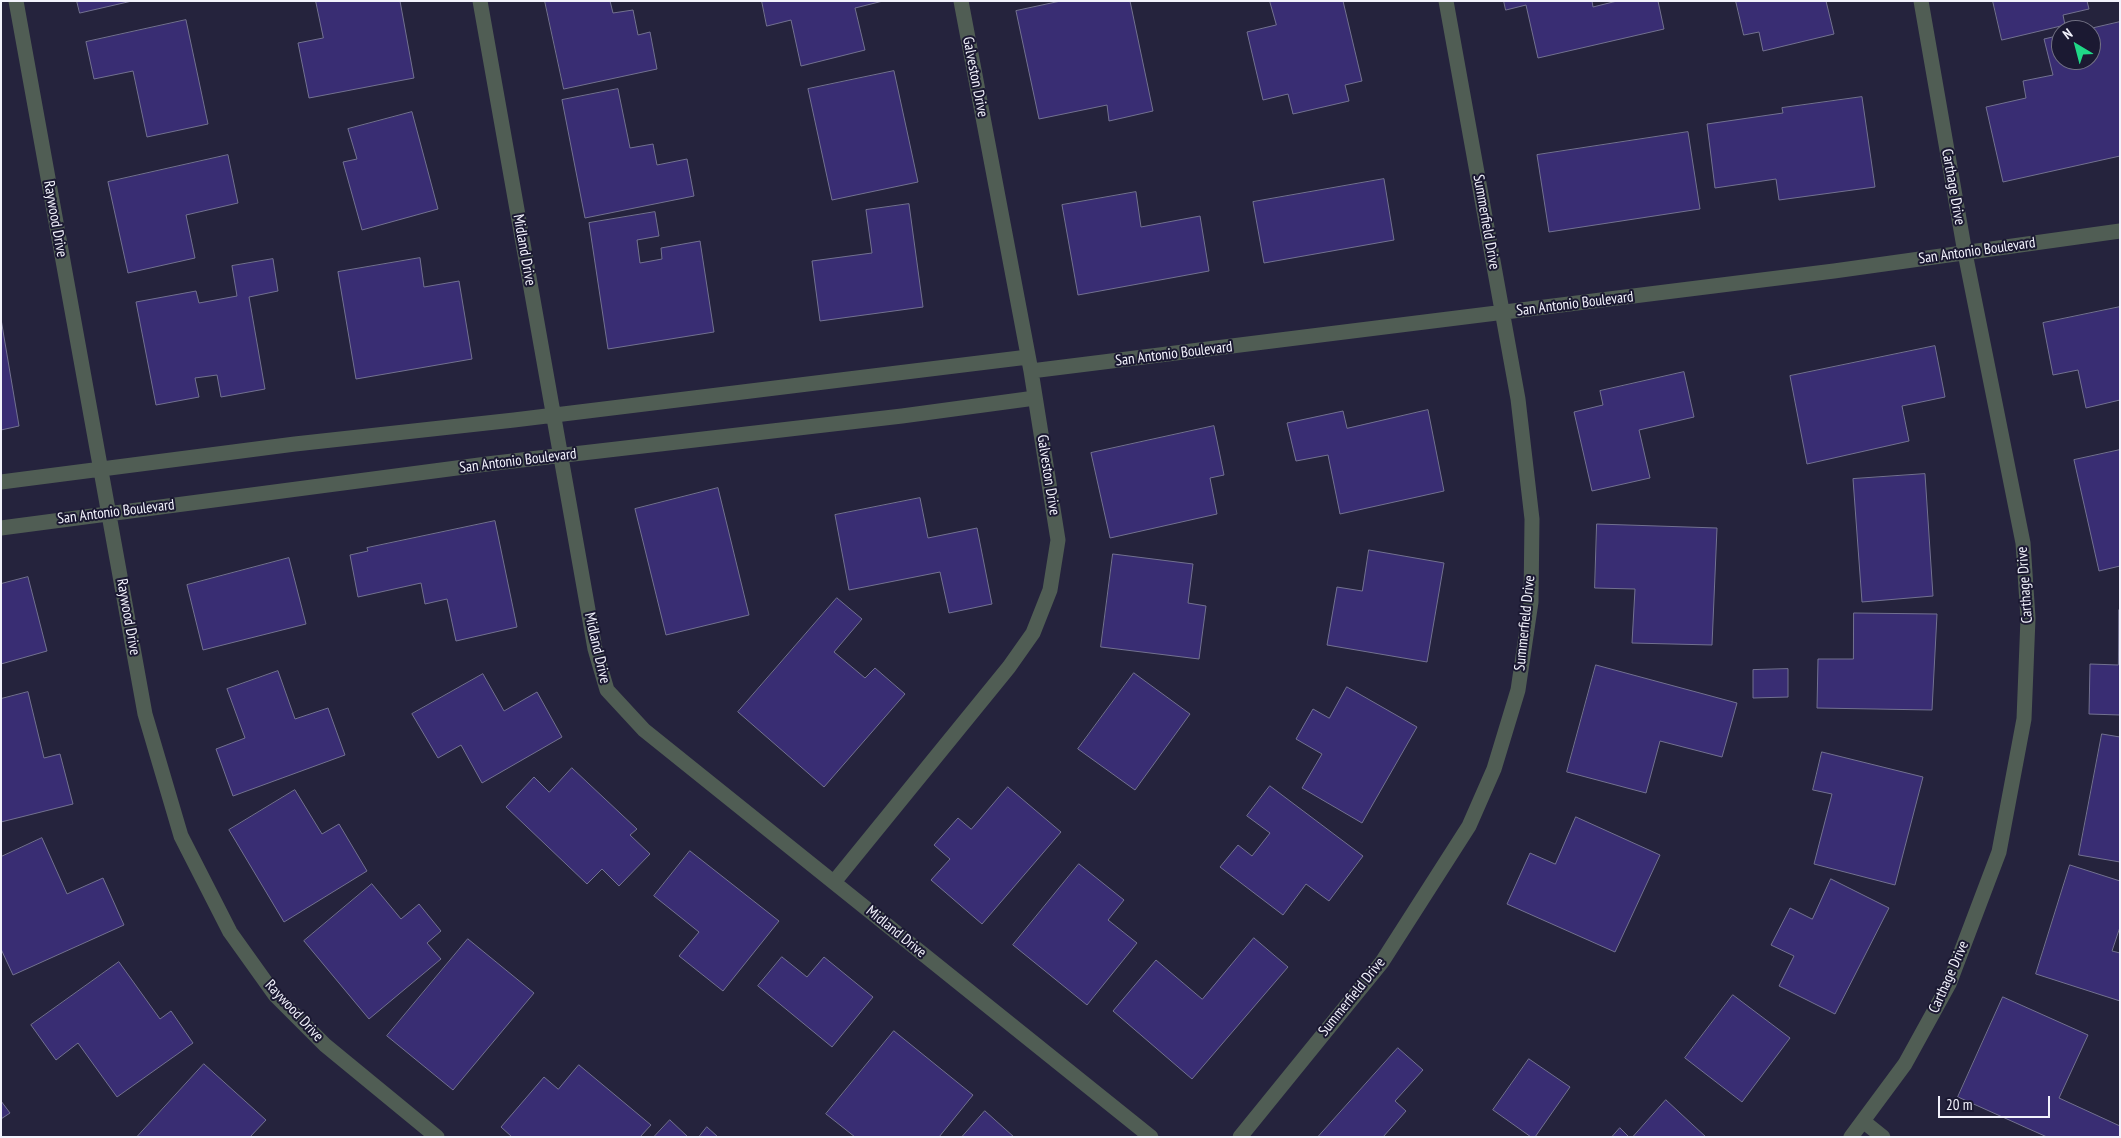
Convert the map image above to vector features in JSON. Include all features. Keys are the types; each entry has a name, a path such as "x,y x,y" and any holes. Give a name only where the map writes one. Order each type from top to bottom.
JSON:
{"street":[{"name":"Raywood Drive","path":"16,1 145,714 181,836 230,932 275,995 325,1045 437,1137"},
{"name":"Midland Drive","path":"480,1 595,649 607,690 644,730 1151,1137"},
{"name":"Galveston Drive","path":"834,882 1009,666 1032,633 1050,590 1058,540 1029,364 961,1"},
{"name":"Summerfield Drive","path":"1240,1137 1382,962 1469,826 1494,769 1518,690 1531,593 1532,518 1518,399 1446,1"},
{"name":"Carthage Drive","path":"1851,1137 1905,1064 1949,984 1999,852 2024,719 2028,618 2023,543 1965,253 1921,1"},
{"name":"San Antonio Boulevard","path":"1,482 554,415 1502,313 2120,231"},
{"name":"San Antonio Boulevard","path":"1,528 560,456 1035,398"},
{"path":"1863,1121 1883,1137"}],"building":[{"path":"77,1 132,1 80,13"},
{"path":"316,1 400,1 414,78 309,98 298,43 323,38"},
{"path":"545,1 610,1 613,13 633,10 638,35 650,32 657,69 564,89"},
{"path":"762,1 883,1 855,8 865,50 801,66 791,20 767,26"},
{"path":"1061,1 1130,1 1153,111 1109,121 1107,105 1039,119 1016,11"},
{"path":"1270,1 1343,1 1362,81 1345,85 1349,101 1293,114 1288,94 1263,100 1247,32 1276,25"},
{"path":"1504,1 1592,1 1593,7 1617,1 1658,1 1664,29 1538,58 1526,5 1506,10"},
{"path":"1736,1 1826,1 1834,34 1763,51 1759,32 1744,35"},
{"path":"1993,1 2087,1 2089,9 2063,15 2064,20 2051,20 2051,28 2002,40"},
{"path":"186,20 208,124 147,137 133,71 94,79 86,42"},
{"path":"2120,22 2120,156 2003,182 1986,107 2026,98 2023,81 2053,75 2052,70 2101,70 2101,26"},
{"path":"2051,37 2051,67 2044,39"},
{"path":"894,71 918,182 832,200 808,89"},
{"path":"618,89 630,148 653,144 657,165 687,159 694,196 585,218 562,100"},
{"path":"1862,97 1875,187 1779,200 1776,179 1715,188 1707,124 1783,113 1782,108"},
{"path":"412,112 438,209 362,230 343,162 357,159 348,129"},
{"path":"1688,132 1700,209 1549,232 1537,155"},
{"path":"228,155 238,203 186,215 195,258 128,273 108,182"},
{"path":"1384,179 1394,240 1264,263 1253,202"},
{"path":"1136,192 1141,227 1200,216 1209,271 1078,295 1062,205"},
{"path":"909,204 923,307 820,321 812,261 872,253 866,210"},
{"path":"655,212 659,236 637,240 640,263 662,259 661,248 700,241 714,332 608,349 589,223"},
{"path":"420,258 424,287 459,281 472,359 356,379 338,272"},
{"path":"273,259 278,291 249,297 265,389 221,397 217,375 195,378 199,397 156,405 136,302 196,291 199,303 237,296 232,266"},
{"path":"2120,307 2120,400 2086,408 2078,370 2053,375 2043,323"},
{"path":"1,319 19,426 1,430"},
{"path":"1935,346 1945,397 1902,406 1909,441 1807,464 1790,376"},
{"path":"1684,372 1694,417 1639,430 1650,478 1592,491 1574,412 1603,405 1600,391"},
{"path":"1428,410 1444,491 1340,514 1328,455 1296,461 1287,423 1343,411 1347,428"},
{"path":"1214,426 1224,475 1210,478 1217,514 1110,538 1091,453"},
{"path":"2120,450 2120,566 2099,571 2074,460"},
{"path":"1925,474 1933,596 1862,602 1853,479"},
{"path":"718,488 749,615 666,635 635,509"},
{"path":"920,498 928,538 977,528 992,604 949,613 940,572 849,590 835,515"},
{"path":"495,521 517,627 456,641 447,599 425,604 421,583 358,597 350,555 368,551 367,548"},
{"path":"1597,524 1717,528 1712,645 1632,643 1635,589 1595,588"},
{"path":"1369,550 1444,563 1427,662 1327,645 1337,587 1362,591"},
{"path":"1113,554 1193,564 1188,603 1206,606 1199,659 1101,647"},
{"path":"289,558 306,624 203,650 187,585"},
{"path":"28,577 47,651 1,664 1,584"},
{"path":"837,598 862,619 834,652 865,678 875,668 905,694 824,787 738,712"},
{"path":"2119,610 2120,715 2089,714 2090,664 2118,665"},
{"path":"1854,613 1937,614 1932,710 1817,708 1818,659 1853,659"},
{"path":"1596,665 1737,703 1722,757 1660,741 1646,793 1567,772"},
{"path":"1788,669 1788,697 1753,698 1753,670"},
{"path":"278,671 295,719 328,708 345,755 233,796 216,749 245,738 227,689"},
{"path":"1134,673 1190,714 1135,790 1078,749"},
{"path":"483,674 504,711 537,692 562,737 482,783 461,745 438,758 412,714"},
{"path":"1347,687 1417,727 1362,823 1302,788 1322,754 1296,739 1313,709 1329,718"},
{"path":"28,692 44,758 60,754 73,804 1,822 1,699"},
{"path":"2102,734 2120,737 2120,862 2079,855"},
{"path":"1822,752 1923,777 1895,885 1814,864 1832,794 1813,790"},
{"path":"572,768 637,829 630,835 650,854 619,886 602,869 587,884 506,807 534,777 549,792"},
{"path":"1270,786 1363,856 1329,901 1306,884 1283,915 1220,867 1238,845 1252,856 1270,833 1247,816"},
{"path":"1008,787 1061,832 982,924 931,880 950,859 934,845 958,818 971,829"},
{"path":"295,790 322,834 339,824 367,871 284,922 229,830"},
{"path":"1576,817 1660,855 1615,952 1507,904 1530,853 1555,864"},
{"path":"42,838 67,894 103,878 124,925 13,975 1,949 1,857"},
{"path":"690,851 779,921 723,991 679,956 699,932 654,896"},
{"path":"1079,864 1124,900 1108,920 1137,943 1087,1005 1013,945"},
{"path":"2070,865 2120,881 2120,927 2112,951 2120,953 2120,1001 2036,974"},
{"path":"1831,879 1889,908 1835,1014 1779,986 1794,956 1771,945 1790,908 1812,919"},
{"path":"372,884 401,919 419,904 441,931 427,943 441,959 369,1019 304,941"},
{"path":"1254,938 1288,967 1192,1079 1113,1011 1156,960 1202,999"},
{"path":"468,939 534,993 453,1090 387,1036"},
{"path":"782,957 807,977 824,957 873,997 832,1047 758,986"},
{"path":"119,962 160,1019 171,1011 193,1043 117,1097 78,1043 56,1060 31,1025"},
{"path":"1733,995 1790,1038 1742,1102 1685,1058"},
{"path":"2003,997 2088,1035 2059,1098 2120,1126 2120,1137 2047,1137 1958,1097"},
{"path":"894,1031 973,1095 939,1137 855,1137 826,1114"},
{"path":"1398,1048 1423,1070 1395,1101 1406,1111 1383,1137 1318,1137"},
{"path":"1529,1059 1570,1087 1535,1137 1531,1137 1493,1110"},
{"path":"204,1064 266,1120 250,1137 137,1137"},
{"path":"579,1065 651,1125 640,1137 512,1137 501,1127 544,1077 558,1089"},
{"path":"1666,1100 1706,1137 1633,1137"},
{"path":"1,1101 10,1113 1,1119"},
{"path":"985,1111 1014,1137 962,1137"},
{"path":"670,1120 688,1137 654,1137"},
{"path":"707,1127 718,1137 699,1137"},
{"path":"1620,1128 1629,1137 1612,1137"}]}
